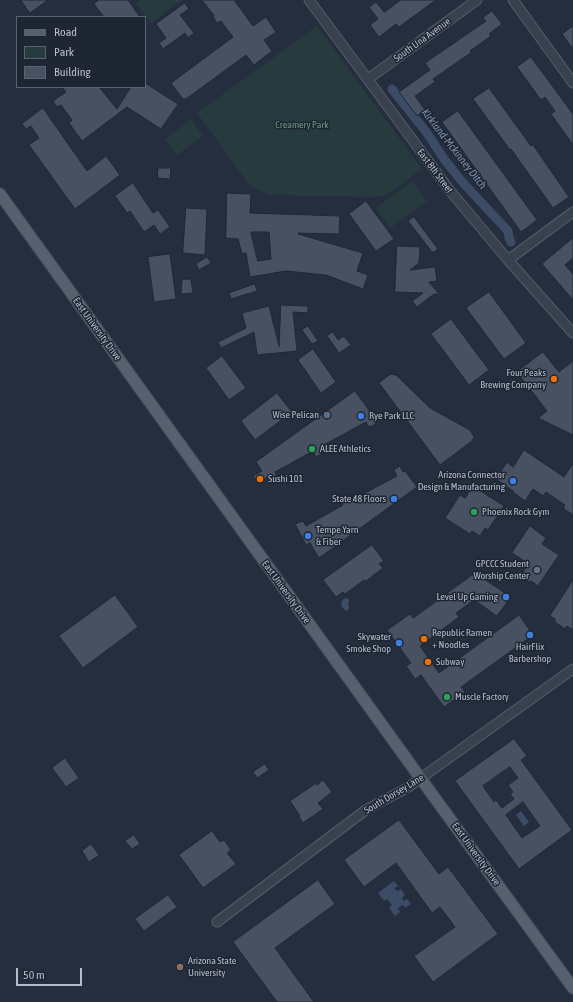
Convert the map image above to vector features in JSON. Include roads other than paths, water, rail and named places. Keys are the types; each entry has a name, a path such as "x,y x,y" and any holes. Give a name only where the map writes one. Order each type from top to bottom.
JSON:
{"main road":[{"name":"East University Drive","path":"0,194 573,988"}],"street":[{"name":"East 8th Street","path":"309,0 451,192 508,260 573,333"},
{"name":"South Una Avenue","path":"368,79 476,0"},
{"path":"513,0 573,82"},
{"path":"508,260 573,212"},
{"name":"South Dorsey Lane","path":"217,922 367,809 421,779 573,669"}],"water":[{"path":"347,598 349,600 349,608 346,611 341,606 342,600"},
{"path":"521,811 529,822 524,826 516,815"},
{"path":"394,881 398,886 394,888 397,891 401,889 405,895 402,898 404,901 407,899 411,904 405,908 403,905 398,908 400,912 395,916 389,908 392,905 387,899 384,901 378,893"}],"waterway":[{"name":"Kirkland-Mckinney Ditch","path":"392,89 427,133 444,159 464,184 508,231 511,242"}],"place":[{"name":"Four Peaks Brewing Company","path":"554,379"},
{"name":"Wise Pelican","path":"327,415"},
{"name":"Rye Park LLC","path":"361,416"},
{"name":"ALEE Athletics","path":"312,449"},
{"name":"Sushi 101","path":"260,479"},
{"name":"Arizona Connector Design & Manufacturing","path":"513,481"},
{"name":"State 48 Floors","path":"394,499"},
{"name":"Phoenix Rock Gym","path":"474,512"},
{"name":"Tempe Yarn & Fiber","path":"308,536"},
{"name":"GPCCC Student Worship Center","path":"537,570"},
{"name":"Level Up Gaming","path":"506,597"},
{"name":"HairFlix Barbershop","path":"530,635"},
{"name":"Republic Ramen + Noodles","path":"424,639"},
{"name":"Skywater Smoke Shop","path":"399,643"},
{"name":"Subway","path":"428,662"},
{"name":"Muscle Factory","path":"447,697"},
{"name":"Arizona State University","path":"180,967"}],"park label":[{"name":"Creamery Park","path":"302,125"}]}
